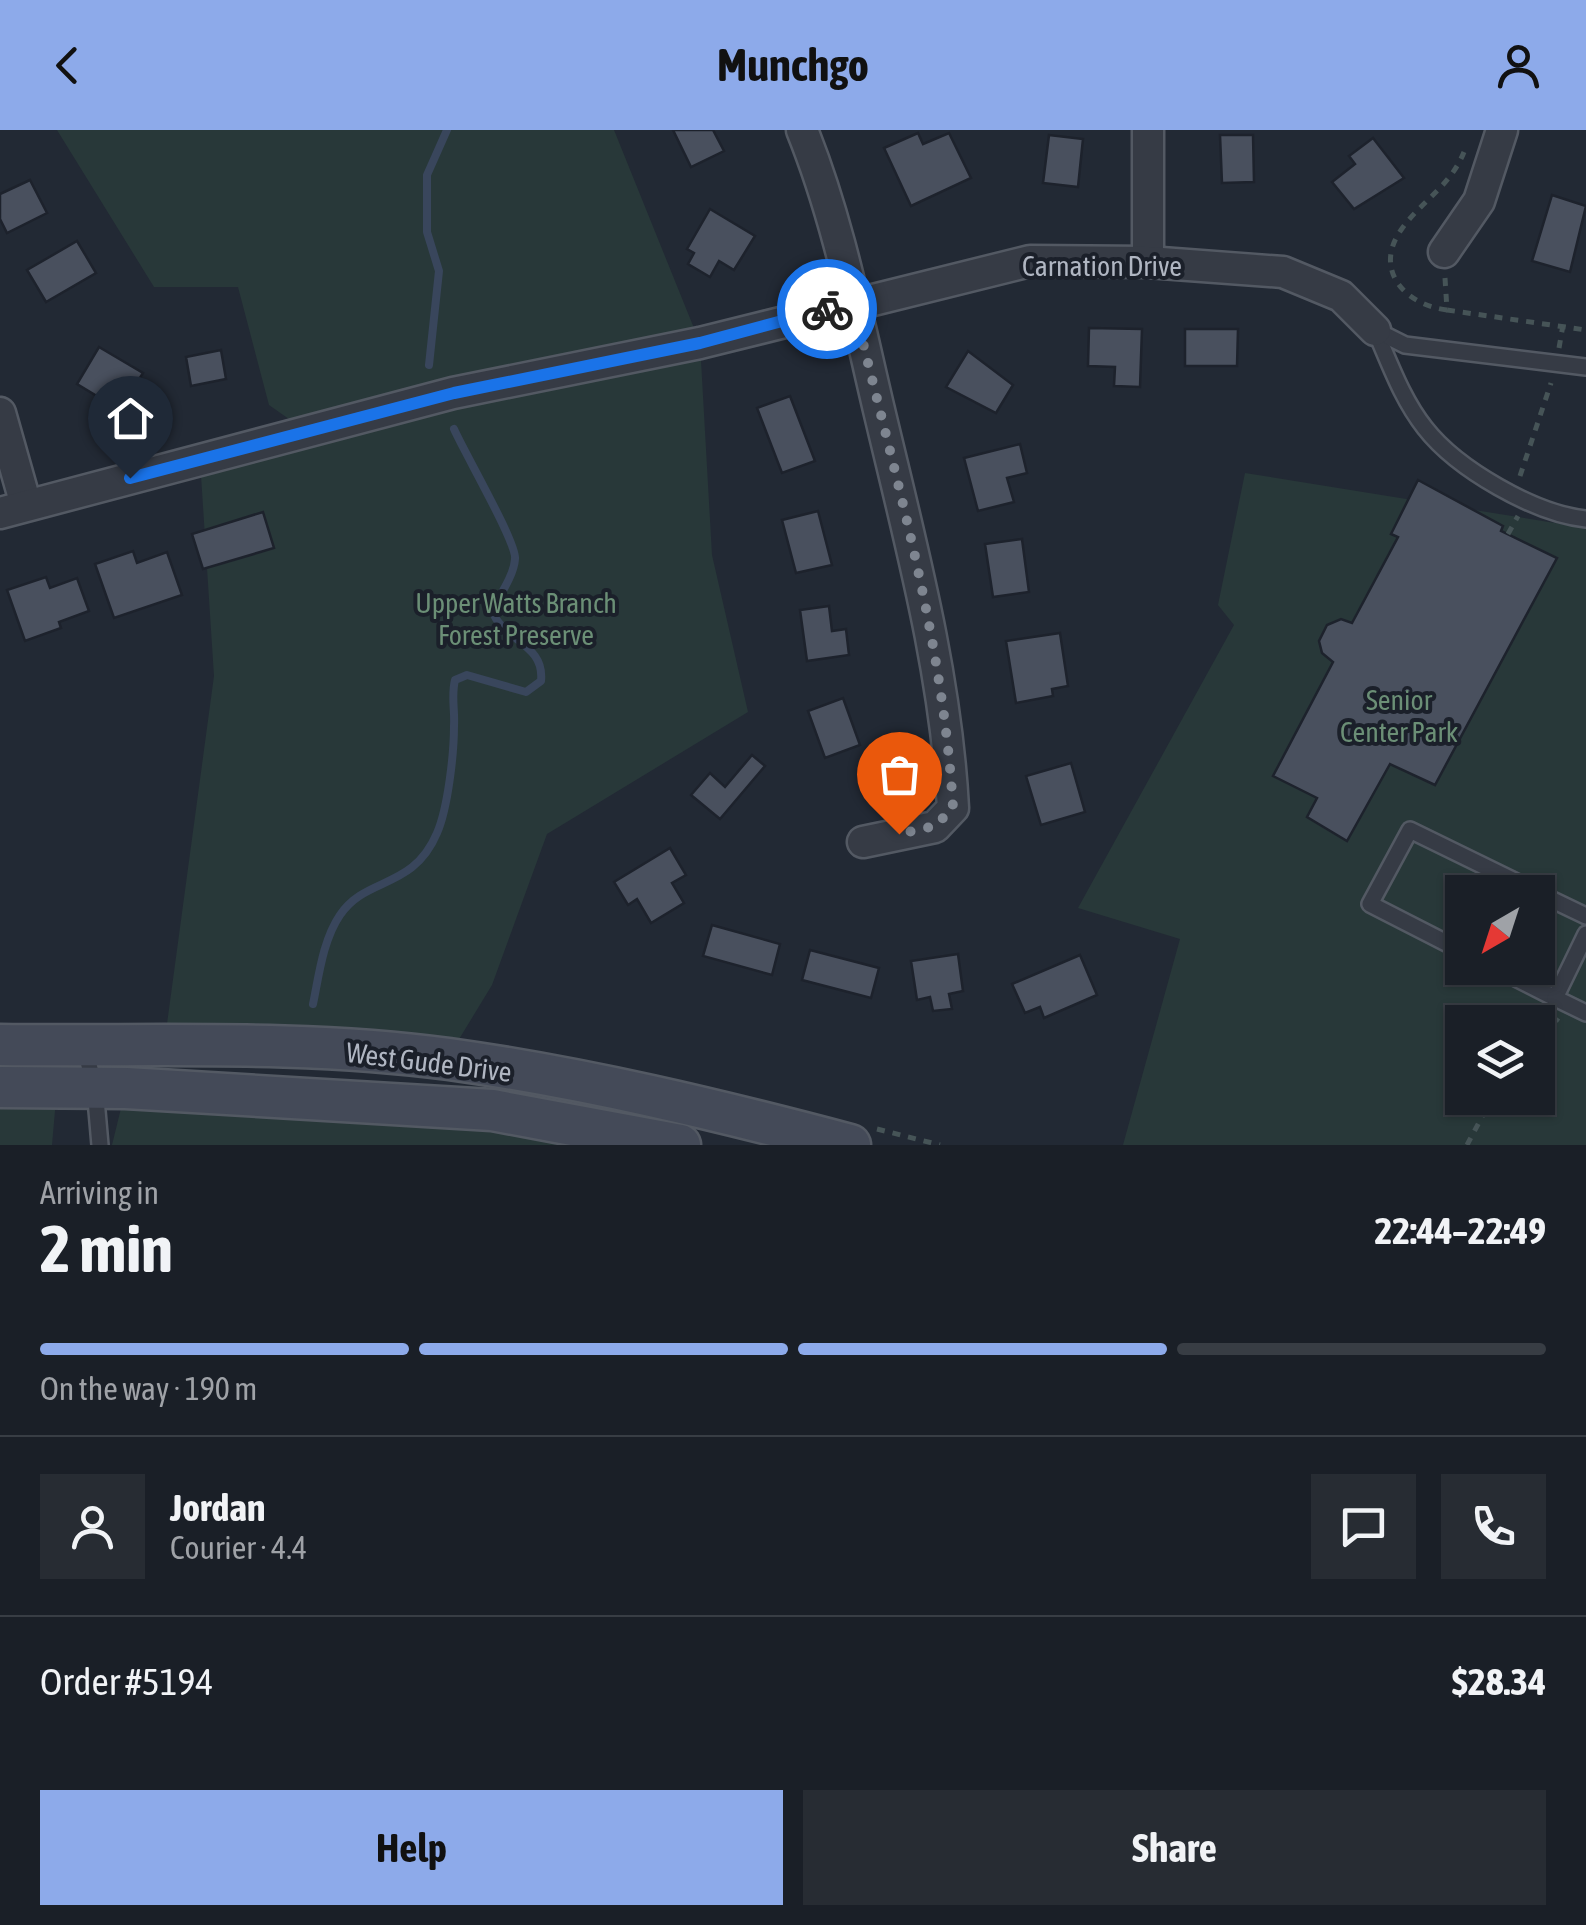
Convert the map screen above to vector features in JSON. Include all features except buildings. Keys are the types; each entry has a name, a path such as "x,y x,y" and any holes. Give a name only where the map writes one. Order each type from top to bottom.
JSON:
{"main road":[{"name":"West Gude Drive","path":"0,1045 306,1048 447,1059 687,1101 850,1145"},
{"name":"West Gude Drive","path":"0,1087 94,1088 492,1110 680,1145"}],"street":[{"path":"802,130 853,302 912,548 949,740 953,808 935,826 863,842"},
{"path":"1148,130 1148,262"},
{"path":"1444,252 1478,201 1502,130"},
{"name":"Carnation Drive","path":"13,509 454,393 700,343 1030,261 1148,262 1283,272 1341,296 1376,330"},
{"path":"0,413 13,509"}],"lane":[{"path":"1376,330 1405,345 1586,367"},
{"path":"1376,330 1401,391 1426,430 1463,462 1534,507 1586,518"},
{"path":"1445,942 1370,904 1410,830 1501,875"},
{"path":"1555,901 1586,916"},
{"path":"1556,998 1586,934"},
{"path":"1530,985 1586,1013"},
{"path":"84,1046 94,1088 100,1145"}],"path":[{"path":"1444,252 1447,310 1586,330"},
{"path":"1508,534 1519,521 1515,494 1556,364 1562,326"},
{"path":"1555,1022 1558,1018"},
{"path":"1467,1145 1483,1115"}],"green space":[{"name":"Upper Watts Branch Forest Preserve","path":"57,130 614,130 700,343 712,555 748,712 547,834 492,985 447,1059 164,1046 214,676 200,460 306,431 269,405 238,287 154,287"},
{"name":"Senior Center Park","path":"1245,473 1586,528 1586,1145 1123,1145 1180,939 1078,908 1234,625 1218,605"},
{"path":"0,1087 57,1088 52,1145 0,1145"},
{"path":"126,1088 680,1145 112,1145"}],"waterway":[{"path":"429,365 439,271 427,232 427,175 447,130"},
{"path":"313,1004 326,946 340,915 363,894 415,864 437,833 452,765 455,680 467,675 526,692 541,681 536,658 504,629 492,610 515,559 499,517 454,429"}],"way so far":[{"path":"827,309 853,302 912,548 949,740 953,808 935,826 899,834"}],"route":[{"path":"130,478 454,393 700,343 827,309"}]}
